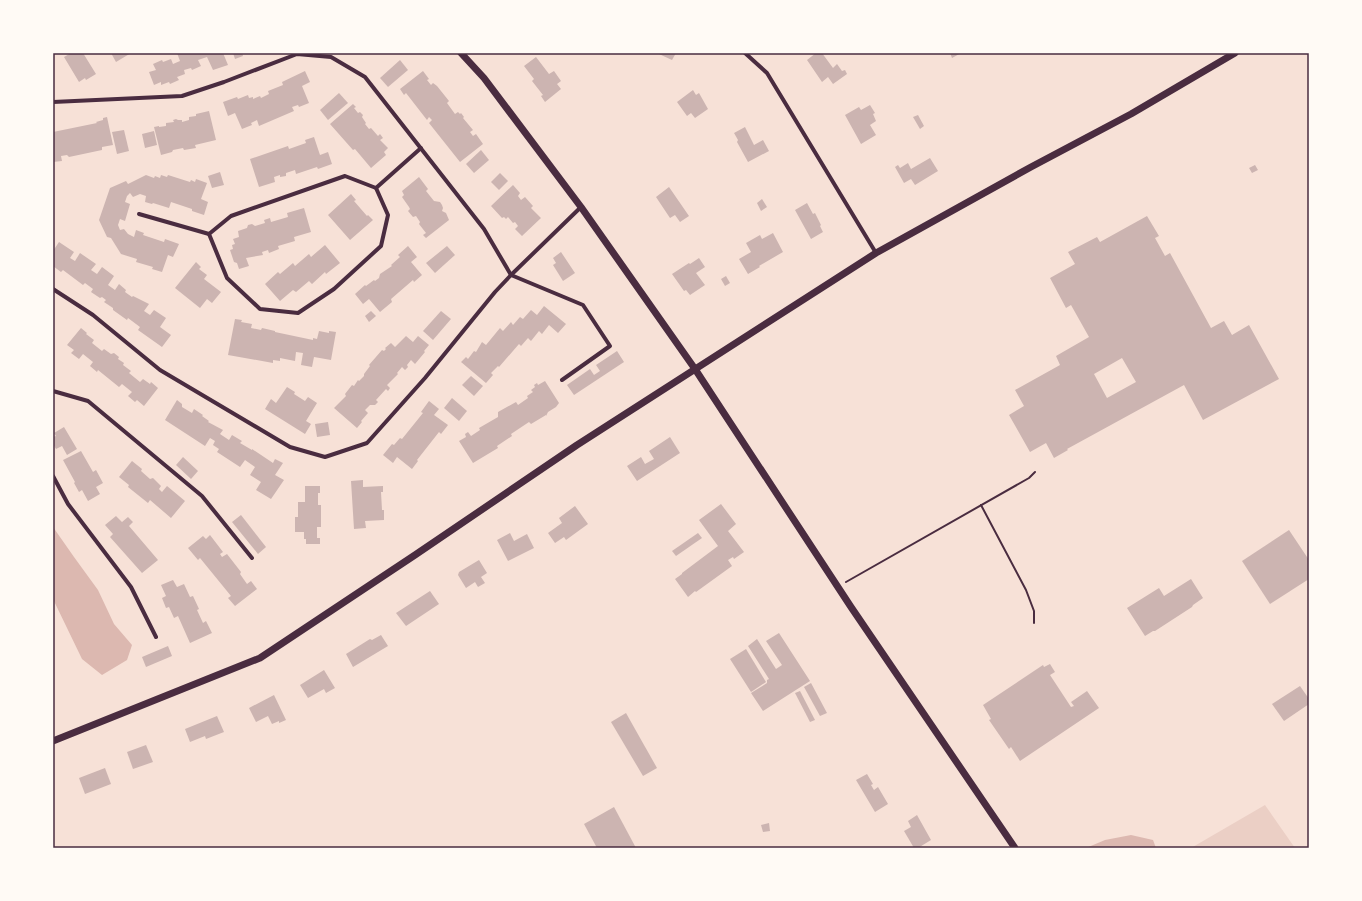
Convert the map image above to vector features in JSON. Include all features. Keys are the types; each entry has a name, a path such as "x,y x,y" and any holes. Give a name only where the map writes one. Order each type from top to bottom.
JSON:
{"street":[{"path":"461,53 484,78 581,207 695,369 838,587 1015,848"},
{"path":"745,53 767,73 876,253"},
{"path":"53,741 260,658 577,445 876,253 1031,167 1131,114 1235,53"},
{"path":"53,102 182,96 224,82 297,54 331,58 365,77 484,229 511,275 583,305 610,346 562,380"},
{"path":"376,188 421,148"},
{"path":"345,176 376,188 388,215 381,246 334,289 298,313 260,309 227,278 209,234 231,216 345,176"},
{"path":"53,289 93,315 160,370 290,448 325,457 367,443 425,378 495,292 581,207"},
{"path":"139,214 209,234"},
{"path":"53,391 88,401 202,496 252,558"},
{"path":"53,476 68,504 131,586 156,637"}],"path":[{"path":"838,587 1029,478 1035,472"},
{"path":"980,505 1026,590 1034,611 1034,623"}],"shaded area":[{"path":"53,527 98,590 114,624 132,645 127,660 102,675 82,659 53,599"},
{"path":"1265,805 1295,848 1191,848"},
{"path":"1131,835 1153,840 1156,848 1086,848 1105,840"}],"building":[{"path":"71,53 83,53 96,74 79,82 64,57"},
{"path":"111,53 131,53 116,62"},
{"path":"177,53 223,53 228,65 213,70 207,57 198,60 201,66 192,70 191,68 184,70 185,74 177,77 179,80 170,84 169,82 161,85 161,82 154,85 149,72 156,70 153,64 162,60 163,62 171,59 173,64 180,61"},
{"path":"233,53 242,53 243,56 235,59"},
{"path":"676,53 672,60 659,54"},
{"path":"816,53 822,53 833,68 837,64 842,71 845,70 847,74 833,84 828,77 822,82 807,60"},
{"path":"950,53 961,53 952,58"},
{"path":"536,57 549,74 554,71 561,81 557,84 561,89 545,102 541,96 543,95 532,81 534,79 524,66"},
{"path":"400,60 408,70 388,87 380,78"},
{"path":"305,71 310,82 302,86 309,103 299,107 298,105 292,107 294,111 259,126 257,120 251,123 252,125 242,129 235,113 228,116 223,102 248,95 249,98 253,97 253,99 260,96 261,98 269,94 268,91 283,85 282,82"},
{"path":"423,71 429,79 427,80 431,85 433,83 437,86 449,101 447,103 455,114 458,112 460,114 461,113 464,117 463,118 473,130 470,132 473,136 476,134 483,144 460,162 429,123 432,120 429,117 427,120 406,93 404,95 400,89"},
{"path":"693,90 696,95 699,93 708,109 695,118 691,113 687,116 677,102"},
{"path":"339,93 348,103 328,120 320,110"},
{"path":"353,104 358,113 360,112 363,115 362,117 366,123 365,124 378,136 380,134 383,138 380,140 388,148 384,152 386,155 371,168 355,149 353,150 330,124"},
{"path":"870,105 875,113 873,114 876,121 870,125 876,135 861,144 845,115 859,107 861,110"},
{"path":"209,111 216,140 195,145 196,148 173,150 172,152 161,155 154,127 166,126 166,123 174,122 173,120 176,119 182,120 182,122 189,120 189,117"},
{"path":"918,115 924,126 920,129 913,117"},
{"path":"107,117 113,145 102,147 102,150 69,157 67,155 61,156 62,161 53,162 53,132 97,123 96,122"},
{"path":"745,127 754,145 763,140 769,151 748,162 737,142 738,140 734,133"},
{"path":"124,130 129,151 117,154 112,132"},
{"path":"154,131 157,145 145,148 142,134"},
{"path":"314,137 320,155 328,152 332,164 296,174 295,170 286,173 286,176 280,177 280,175 274,177 275,182 259,187 250,159 288,146 289,149 306,143 305,140"},
{"path":"481,150 489,160 474,173 466,164"},
{"path":"930,158 938,171 915,185 911,179 904,183 895,167 898,165 900,168 908,163 911,169"},
{"path":"1255,165 1258,170 1252,173 1249,168"},
{"path":"220,172 224,185 212,188 208,176"},
{"path":"500,173 508,181 499,190 491,182"},
{"path":"146,175 154,178 155,176 160,178 161,175 167,177 168,175 190,182 191,180 195,182 196,179 207,183 201,199 208,202 204,215 171,202 169,208 145,202 146,196 140,194 133,197 130,193 127,196 125,202 130,204 125,221 120,219 118,225 120,230 124,229 128,234 134,237 136,230 144,233 143,235 164,242 165,239 179,244 173,257 168,255 162,272 152,269 153,267 136,262 137,259 121,254 111,238 107,237 99,220 110,188 126,181 128,184"},
{"path":"419,177 428,189 426,191 434,201 440,202 443,208 442,211 446,213 449,220 426,238 423,235 426,233 419,224 420,222 416,216 413,217 408,211 410,209 402,197 404,195 402,191"},
{"path":"513,185 520,193 518,196 521,200 525,197 533,206 531,208 541,218 522,236 515,229 518,226 515,222 513,223 508,217 506,219 504,217 502,218 491,206"},
{"path":"669,187 689,216 680,222 675,215 670,218 656,197"},
{"path":"351,194 356,200 354,201 367,216 368,215 373,220 350,240 328,215"},
{"path":"762,199 767,207 761,211 757,203"},
{"path":"807,203 813,214 815,213 823,232 811,239 795,210"},
{"path":"304,208 311,232 294,237 295,241 278,246 279,249 269,253 268,250 262,252 263,255 246,258 249,266 239,269 237,263 234,262 230,250 233,249 232,245 235,244 233,239 239,237 238,231 247,228 248,225 252,224 255,226 265,223 264,220 270,218 271,222 288,217 287,213"},
{"path":"1147,216 1159,236 1155,238 1165,256 1170,253 1211,328 1224,321 1232,335 1249,325 1279,379 1203,420 1184,385 1067,449 1068,450 1054,458 1046,443 1030,452 1009,415 1024,406 1015,390 1060,365 1056,356 1089,337 1071,305 1066,308 1050,278 1075,264 1068,252 1097,237 1100,242","holes":["1122,358 1136,382 1107,398 1094,374"]},
{"path":"773,233 783,252 748,274 739,259 751,252 746,243 760,235 762,239"},
{"path":"59,242 74,252 70,258 75,261 80,253 96,264 91,270 97,274 102,267 114,276 108,285 115,290 119,284 126,290 125,292 132,297 133,296 149,304 144,311 150,315 154,310 166,318 160,327 171,335 162,347 138,330 140,327 128,318 127,320 113,310 113,308 104,302 106,300 91,292 93,289 85,283 83,285 63,270 61,272 53,266 53,251"},
{"path":"325,245 340,263 326,274 325,272 312,284 309,281 296,292 293,290 280,301 265,284 278,272 280,274 293,263 295,266 309,254 311,257"},
{"path":"408,246 417,257 411,262 422,275 414,282 413,280 391,299 392,302 380,312 369,299 363,304 355,294 365,285 366,286 379,278 380,274 392,266 391,265 400,257 398,255"},
{"path":"447,246 455,255 435,273 426,263"},
{"path":"561,252 575,273 563,281 553,265 556,263 553,258"},
{"path":"699,258 705,267 696,273 705,285 690,295 686,290 684,291 672,274"},
{"path":"196,262 201,267 199,269 207,275 204,279 221,292 212,303 207,299 200,308 175,288"},
{"path":"726,276 730,283 725,286 721,279"},
{"path":"544,306 566,324 558,333 549,325 542,334 539,331 531,341 528,338 521,346 519,344 499,367 498,366 491,373 493,375 486,383 461,362 466,357 468,359 474,351 476,352 482,342 486,345 500,328 503,331 511,322 513,325 520,317 523,319 531,310 537,315"},
{"path":"371,311 376,316 369,322 365,316"},
{"path":"441,311 451,319 433,340 423,331"},
{"path":"235,319 252,324 251,328 261,330 262,328 313,340 313,338 317,339 319,331 329,333 329,331 336,332 331,360 314,357 312,367 301,365 303,353 296,352 295,361 280,358 280,361 273,360 273,363 228,355"},
{"path":"81,328 94,340 92,343 102,351 104,349 119,357 118,359 124,363 123,365 131,371 129,373 140,382 143,379 150,384 151,382 158,388 144,406 137,400 135,402 128,396 132,392 122,384 119,387 98,370 97,372 90,366 93,362 83,354 79,359 71,353 74,350 67,345"},
{"path":"406,336 413,342 418,336 429,345 415,364 411,360 405,370 402,367 397,373 398,374 387,385 390,388 388,391 386,389 376,400 378,402 375,405 370,405 365,410 368,413 357,428 334,408 346,396 345,394 352,385 354,386 358,380 359,381 364,376 370,366 369,365 382,350 384,351 386,349 385,348 391,343 395,347"},
{"path":"617,351 624,362 574,395 567,385 590,369 594,375 600,371 596,365"},
{"path":"471,376 483,386 474,396 462,385"},
{"path":"545,381 559,403 556,407 548,412 546,416 531,424 529,422 511,434 512,436 497,446 498,448 473,463 459,441 466,437 465,434 468,432 471,436 480,430 479,428 498,417 498,412 516,402 518,405 528,398 527,396 533,392 531,390 535,387 534,385 537,383 538,385"},
{"path":"287,387 295,392 294,394 305,401 308,397 317,403 306,421 311,424 305,434 265,409 271,399 276,403"},
{"path":"452,398 467,411 459,421 444,408"},
{"path":"177,400 182,404 182,407 192,413 194,409 203,415 202,416 209,421 208,422 223,430 220,434 229,440 232,435 242,441 240,443 273,463 275,459 283,463 275,475 284,480 271,499 256,490 261,482 250,475 255,467 245,460 240,467 217,452 219,449 213,445 215,441 210,438 205,446 165,420"},
{"path":"429,401 439,409 434,415 448,425 441,434 439,432 417,460 418,461 412,469 397,457 393,463 383,455 392,444 394,445 400,438 402,439 423,413 421,412"},
{"path":"328,422 330,435 317,437 315,424"},
{"path":"64,427 77,449 67,455 62,446 56,449 53,444 53,437 56,436 54,433"},
{"path":"670,437 680,453 637,481 627,466 641,457 645,464 654,459 649,451"},
{"path":"81,451 93,472 96,470 103,483 96,487 100,494 88,501 82,490 79,492 63,460"},
{"path":"183,457 198,471 191,479 176,465"},
{"path":"132,461 142,469 141,471 150,479 153,478 161,486 159,489 162,492 167,486 185,501 171,518 150,500 148,503 128,487 129,485 119,477"},
{"path":"363,480 363,487 383,486 383,492 381,492 384,520 365,521 366,528 354,529 351,481"},
{"path":"305,486 320,486 320,493 318,493 318,505 321,505 321,527 317,527 317,538 320,538 320,544 306,544 304,532 295,532 295,517 298,517 298,502 305,502"},
{"path":"721,504 736,524 728,531 744,552 734,559 733,557 728,560 732,566 688,597 675,579 718,546 699,520"},
{"path":"575,506 588,524 566,540 564,537 555,543 548,533 562,523 559,518"},
{"path":"241,515 266,547 258,554 232,522"},
{"path":"116,516 122,522 128,517 133,522 129,526 158,560 142,573 110,537 113,534 105,525"},
{"path":"1289,530 1309,560 1309,579 1270,604 1242,561"},
{"path":"510,533 514,541 527,534 534,548 508,561 497,540"},
{"path":"698,533 702,538 676,556 672,551"},
{"path":"210,535 223,552 220,554 222,557 227,554 241,572 240,574 247,584 251,581 257,589 235,606 228,598 231,596 200,558 198,560 188,548 203,536 206,539"},
{"path":"479,560 487,573 481,577 485,583 478,587 475,582 466,588 458,575 459,572"},
{"path":"1191,579 1203,598 1192,607 1145,636 1127,608 1159,588 1164,596"},
{"path":"173,580 177,587 184,584 190,597 193,596 203,623 206,621 212,633 190,643 178,616 174,618 169,607 166,608 162,598 166,596 161,585"},
{"path":"430,591 439,604 406,626 396,613"},
{"path":"779,633 810,681 763,711 751,693 767,683 767,680 769,679 748,646 757,639 776,669 782,665 766,641"},
{"path":"381,635 388,646 353,667 346,654 370,639 372,640"},
{"path":"168,646 172,656 146,667 142,657"},
{"path":"746,649 766,682 751,692 730,659"},
{"path":"1050,664 1055,672 1050,675 1071,707 1074,706 1071,702 1087,691 1099,708 1020,761 1011,747 1009,749 989,720 991,719 983,705 1043,665 1044,667"},
{"path":"324,670 335,688 326,693 324,689 308,698 300,685"},
{"path":"811,683 827,713 820,716 804,687"},
{"path":"1300,686 1309,699 1309,704 1284,721 1272,704"},
{"path":"800,691 815,720 810,722 795,693"},
{"path":"274,695 286,720 272,724 268,716 256,722 249,708"},
{"path":"626,713 657,768 643,776 611,722"},
{"path":"217,716 224,732 206,739 205,736 190,742 185,729"},
{"path":"146,745 153,762 133,769 127,752"},
{"path":"105,768 111,784 85,794 79,778"},
{"path":"867,774 873,784 871,785 874,790 878,787 888,804 875,812 856,780"},
{"path":"614,807 636,848 597,848 584,824"},
{"path":"917,815 931,840 918,848 914,848 904,831 911,827 908,821"},
{"path":"769,823 770,831 763,832 761,825"}]}
